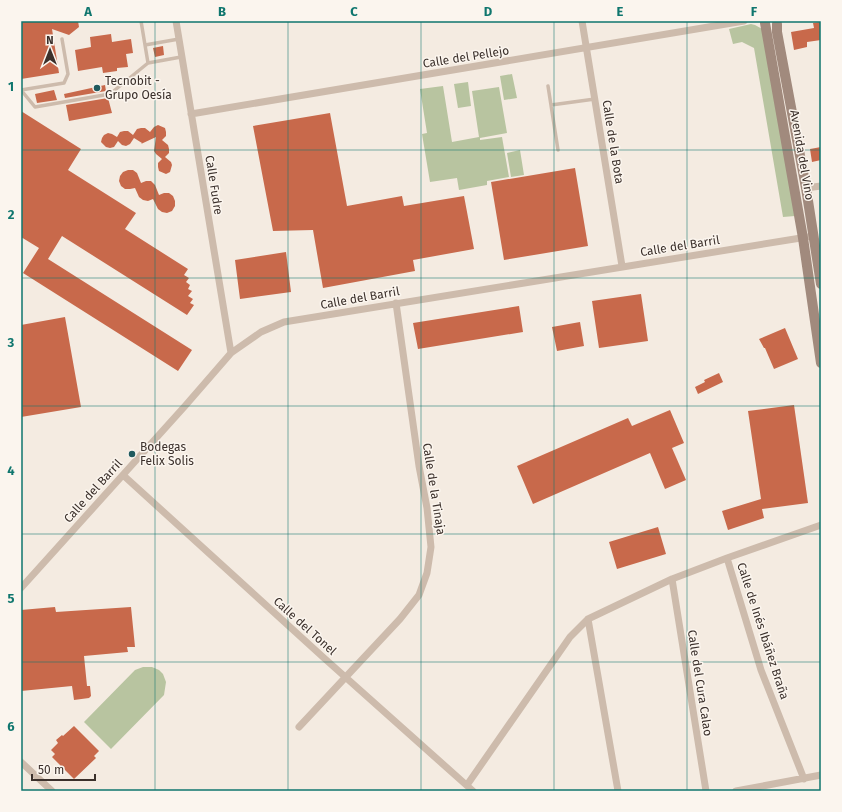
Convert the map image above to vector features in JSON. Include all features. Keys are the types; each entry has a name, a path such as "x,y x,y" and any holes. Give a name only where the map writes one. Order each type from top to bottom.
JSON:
{"street":[{"name":"Calle Fudre","path":"176,21 230,353"},
{"name":"Calle de la Bota","path":"582,21 622,266"},
{"name":"Calle del Pellejo","path":"191,114 744,21"},
{"path":"764,22 771,26 778,22"},
{"name":"Avenida del Vino","path":"764,22 808,237 819,258 821,284"},
{"name":"Avenida del Vino","path":"778,22 777,32 806,188 808,237 821,363"},
{"path":"806,188 821,186"},
{"name":"Calle del Barril","path":"21,588 230,353 261,332 284,322 808,237"},
{"name":"Calle de la Tinaja","path":"299,727 400,619 419,595 427,573 431,548 427,508 419,466 396,303"},
{"name":"Calle del Tonel","path":"123,475 346,678 473,791"},
{"path":"467,785 570,637 588,619 672,579 821,525"},
{"name":"Calle de Inés Ibáñez Braña","path":"727,558 761,670 804,779"},
{"name":"Calle del Cura Calao","path":"672,579 706,791"},
{"path":"588,619 618,791"},
{"path":"21,762 52,791"},
{"path":"736,791 821,775"}],"lane":[{"path":"141,21 148,62"},
{"path":"145,45 179,39"},
{"path":"21,90 64,83 68,74 62,40"},
{"path":"21,90 35,107 110,94 148,62 182,57"},
{"path":"548,86 558,150"},
{"path":"551,105 595,99"}],"green space":[{"path":"751,24 764,30 795,216 783,217 754,48 742,42 733,44 729,29"},
{"path":"512,74 517,98 504,100 500,76"},
{"path":"468,82 471,106 458,108 454,84"},
{"path":"443,86 452,142 479,137 472,91 499,87 507,133 480,138 480,140 502,137 509,177 487,181 487,185 459,190 457,178 430,182 422,134 427,133 420,89"},
{"path":"520,150 524,175 511,177 507,153"},
{"path":"143,667 152,667 159,670 163,674 166,682 164,695 111,749 84,722 135,670"}],"building":[{"path":"21,21 78,21 79,27 69,35 52,29 59,73 21,79"},
{"path":"821,22 821,40 807,42 807,47 794,50 791,32 814,28 813,23"},
{"path":"111,34 112,42 131,39 133,53 126,54 128,67 117,68 117,71 103,73 102,67 78,71 75,50 91,47 90,37"},
{"path":"163,46 164,55 155,57 153,48"},
{"path":"105,85 106,91 65,98 64,94"},
{"path":"54,90 57,100 37,103 35,94"},
{"path":"108,98 112,113 69,121 66,105"},
{"path":"21,111 81,149 68,170 136,213 125,229 188,269 184,275 189,278 186,282 190,285 188,289 192,291 188,296 193,299 190,303 194,305 187,315 62,236 48,259 192,350 178,371 23,273 39,248 21,237"},
{"path":"330,113 347,206 402,196 404,206 464,196 474,249 413,260 415,271 323,288 313,230 273,231 253,126"},
{"path":"158,125 165,128 166,136 162,140 168,145 169,153 165,157 171,162 172,165 170,172 166,174 159,171 158,163 162,159 154,151 156,137 141,144 142,143 134,138 130,144 126,146 122,145 118,141 114,147 110,148 106,147 101,142 104,135 108,133 117,137 120,132 128,131 133,135 137,129 145,128 150,132"},
{"path":"821,147 821,160 812,162 810,149"},
{"path":"575,168 588,246 504,260 491,182"},
{"path":"133,170 137,173 141,183 151,181 155,185 159,195 169,193 173,196 175,206 172,211 167,213 162,212 158,209 153,199 148,201 143,200 139,197 135,188 125,189 121,186 119,181 120,176 123,172"},
{"path":"286,252 291,292 240,299 235,260"},
{"path":"641,294 648,341 599,348 592,301"},
{"path":"519,306 523,332 418,349 413,323"},
{"path":"65,317 81,407 21,417 21,325"},
{"path":"580,322 584,346 557,351 552,327"},
{"path":"785,328 798,359 774,369 765,348 759,339"},
{"path":"719,373 723,382 698,394 695,387 705,382 704,380"},
{"path":"794,405 808,503 762,509 764,518 728,530 722,511 761,499 748,411"},
{"path":"670,410 684,443 672,448 686,480 665,489 650,453 533,504 517,466 628,418 632,426"},
{"path":"658,527 666,554 617,569 609,542"},
{"path":"55,607 56,612 131,607 135,647 127,647 128,652 84,656 87,686 90,686 91,696 89,698 74,700 72,686 21,691 21,610"},
{"path":"74,726 99,751 94,756 96,758 74,779 52,757 55,754 51,750 58,743 56,740"}],"place":[{"name":"Tecnobit - Grupo Oesía","path":"97,88"},
{"name":"Bodegas Felix Solis","path":"132,454"}]}
